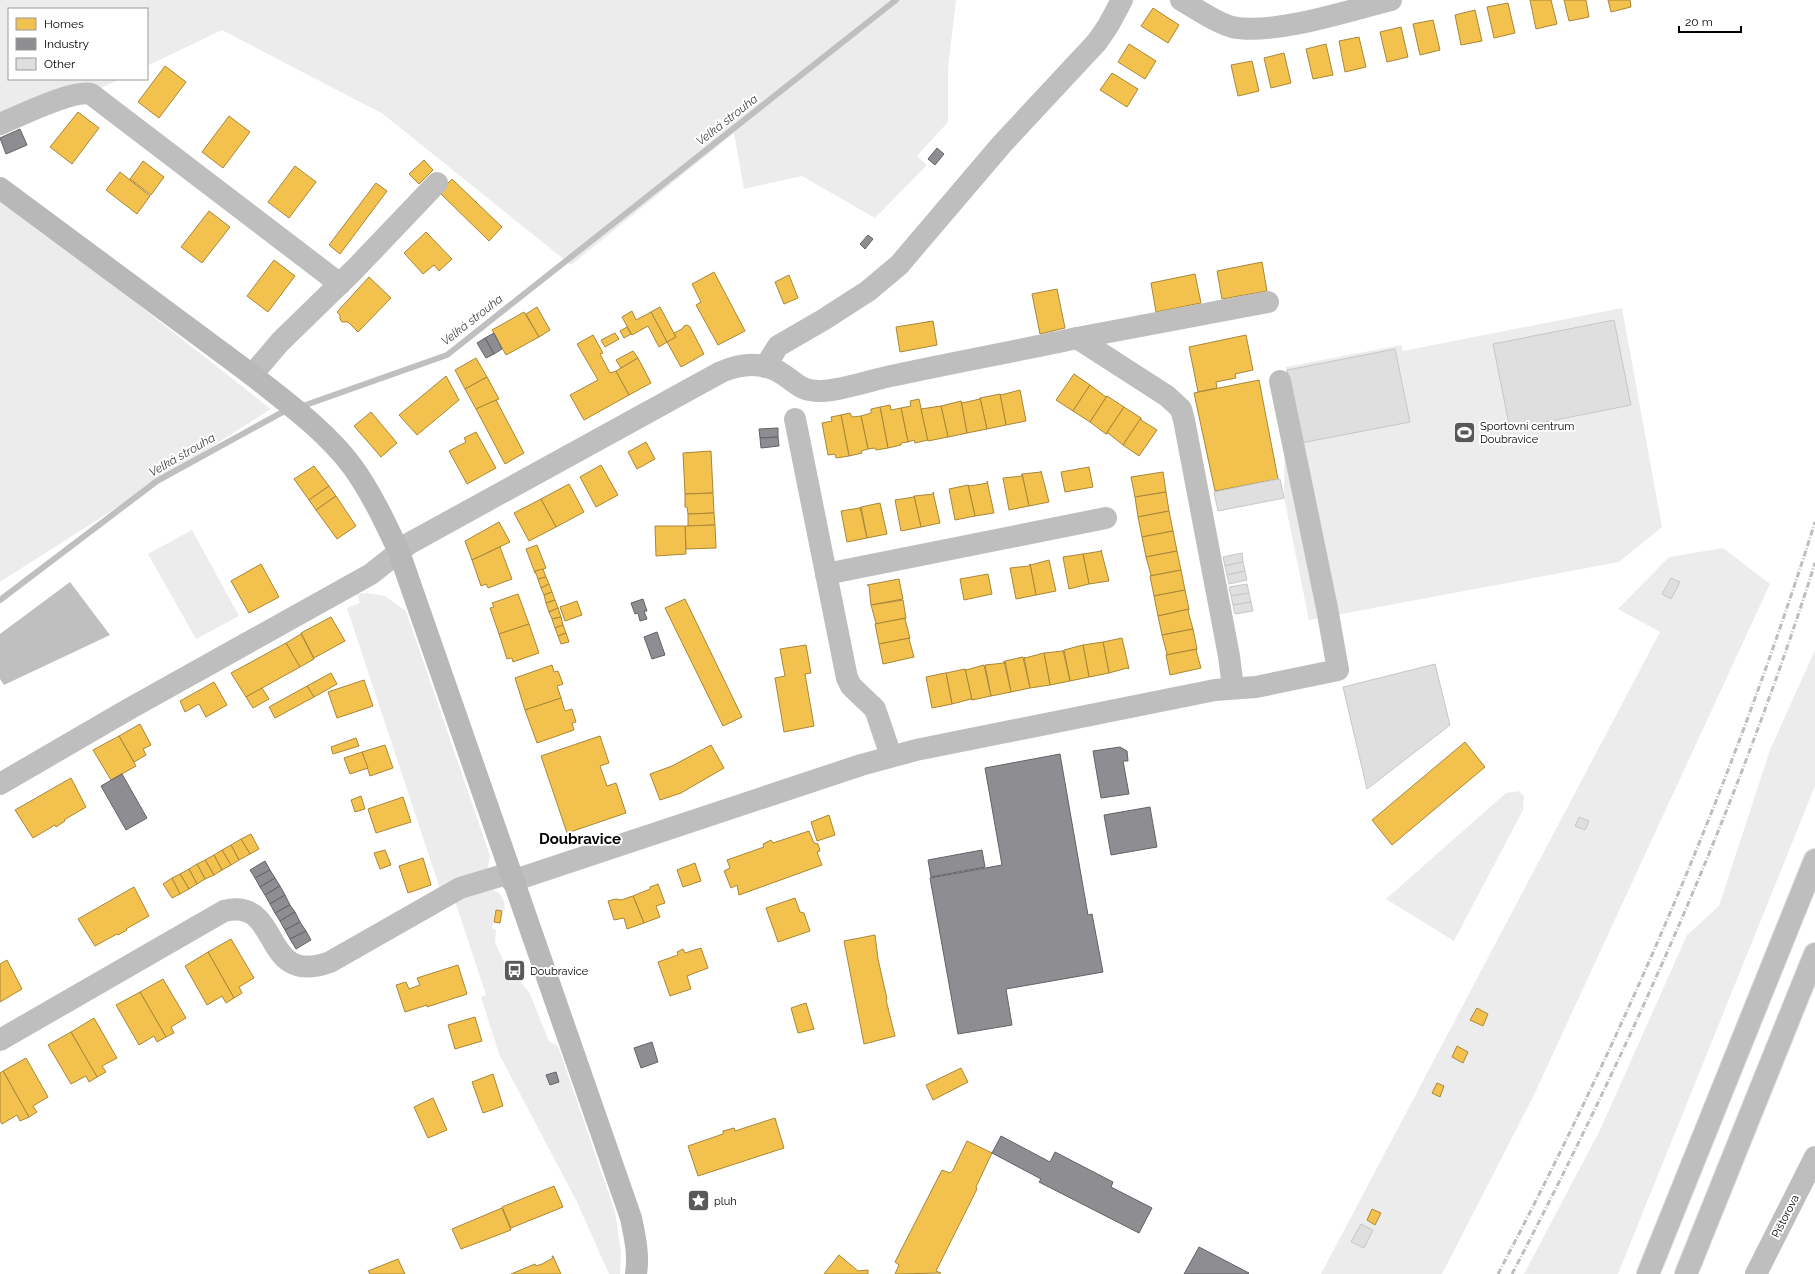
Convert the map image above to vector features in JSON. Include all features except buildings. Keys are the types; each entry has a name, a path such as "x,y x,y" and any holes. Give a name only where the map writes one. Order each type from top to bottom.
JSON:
{"main road":[{"path":"765,366 778,346 846,306 872,288 898,265 1002,144 1097,42 1108,26 1122,0"},
{"path":"1180,0 1227,25 1255,28 1292,24 1391,0"},
{"path":"0,124 70,96 85,92 92,94 340,284"},
{"path":"252,375 280,342 340,284 437,183"},
{"path":"0,784 136,705 371,574 410,543 721,372 736,366 746,364 765,366 784,375 794,384 808,391 824,391 894,375 1077,338 1268,302"},
{"path":"1077,338 1167,396 1181,409 1229,656 1233,688"},
{"path":"0,1040 224,911 236,909 251,912 259,919 280,954 289,962 303,968 317,967 330,962 460,888 511,877 891,756 1156,701 1215,690 1256,687 1338,670 1327,608 1280,381"},
{"path":"795,419 847,678 851,686 875,709 891,756"},
{"path":"826,574 1106,518"},
{"path":"1648,1274 1815,860"},
{"path":"1686,1274 1815,954"},
{"name":"Pištorova","path":"1756,1274 1815,1157"}],"street":[{"path":"0,188 284,400 336,448 363,482 378,507 399,552 630,1218 635,1236 636,1274"}],"shaded area":[{"path":"0,0 956,0 948,69 948,122 917,156 927,165 875,218 802,176 744,189 734,133 571,265 383,114 222,30 148,66 148,8 8,8 8,80 118,80 0,137"},
{"path":"0,198 37,225 271,409 0,582"},
{"name":"Sportovní centrum Doubravice","path":"1622,308 1662,527 1619,562 1309,620 1284,497 1286,367 1401,345 1403,351"},
{"path":"192,530 239,616 196,639 148,554"},
{"path":"1723,548 1770,584 1533,1097 1442,1274 1321,1274 1660,632 1618,609 1669,557"},
{"path":"70,582 110,635 4,685 0,679 0,634"},
{"path":"368,593 385,596 406,611 490,856 487,870 440,889 347,608 360,603 357,594"},
{"path":"1815,650 1815,786 1618,1274 1524,1274 1600,1130 1687,935 1719,906 1770,750"},
{"path":"1519,791 1524,797 1523,810 1454,941 1386,899 1506,793"},
{"path":"493,890 501,896 504,901 505,911 495,910 492,928 496,930 495,942 512,980 518,979 529,992 549,1041 558,1046 615,1212 621,1252 620,1274 609,1274 576,1200 499,1054 481,997 486,995 455,901 478,892"}],"waterway":[{"name":"Velká strouha","path":"300,407 447,355 896,0"},
{"name":"Velká strouha","path":"0,600 157,481 279,414 289,410"}],"railway":[{"path":"1498,1274 1590,1091 1673,905 1712,811 1749,715 1815,522"},
{"path":"1512,1274 1599,1101 1640,1014 1679,925 1751,746 1815,563"}],"place":[{"name":"Sportovní centrum Doubravice","path":"1465,432"},
{"name":"Doubravice","path":"514,971"},
{"name":"pluh","path":"698,1201"}],"district":[{"name":"Doubravice","path":"580,839"}]}
